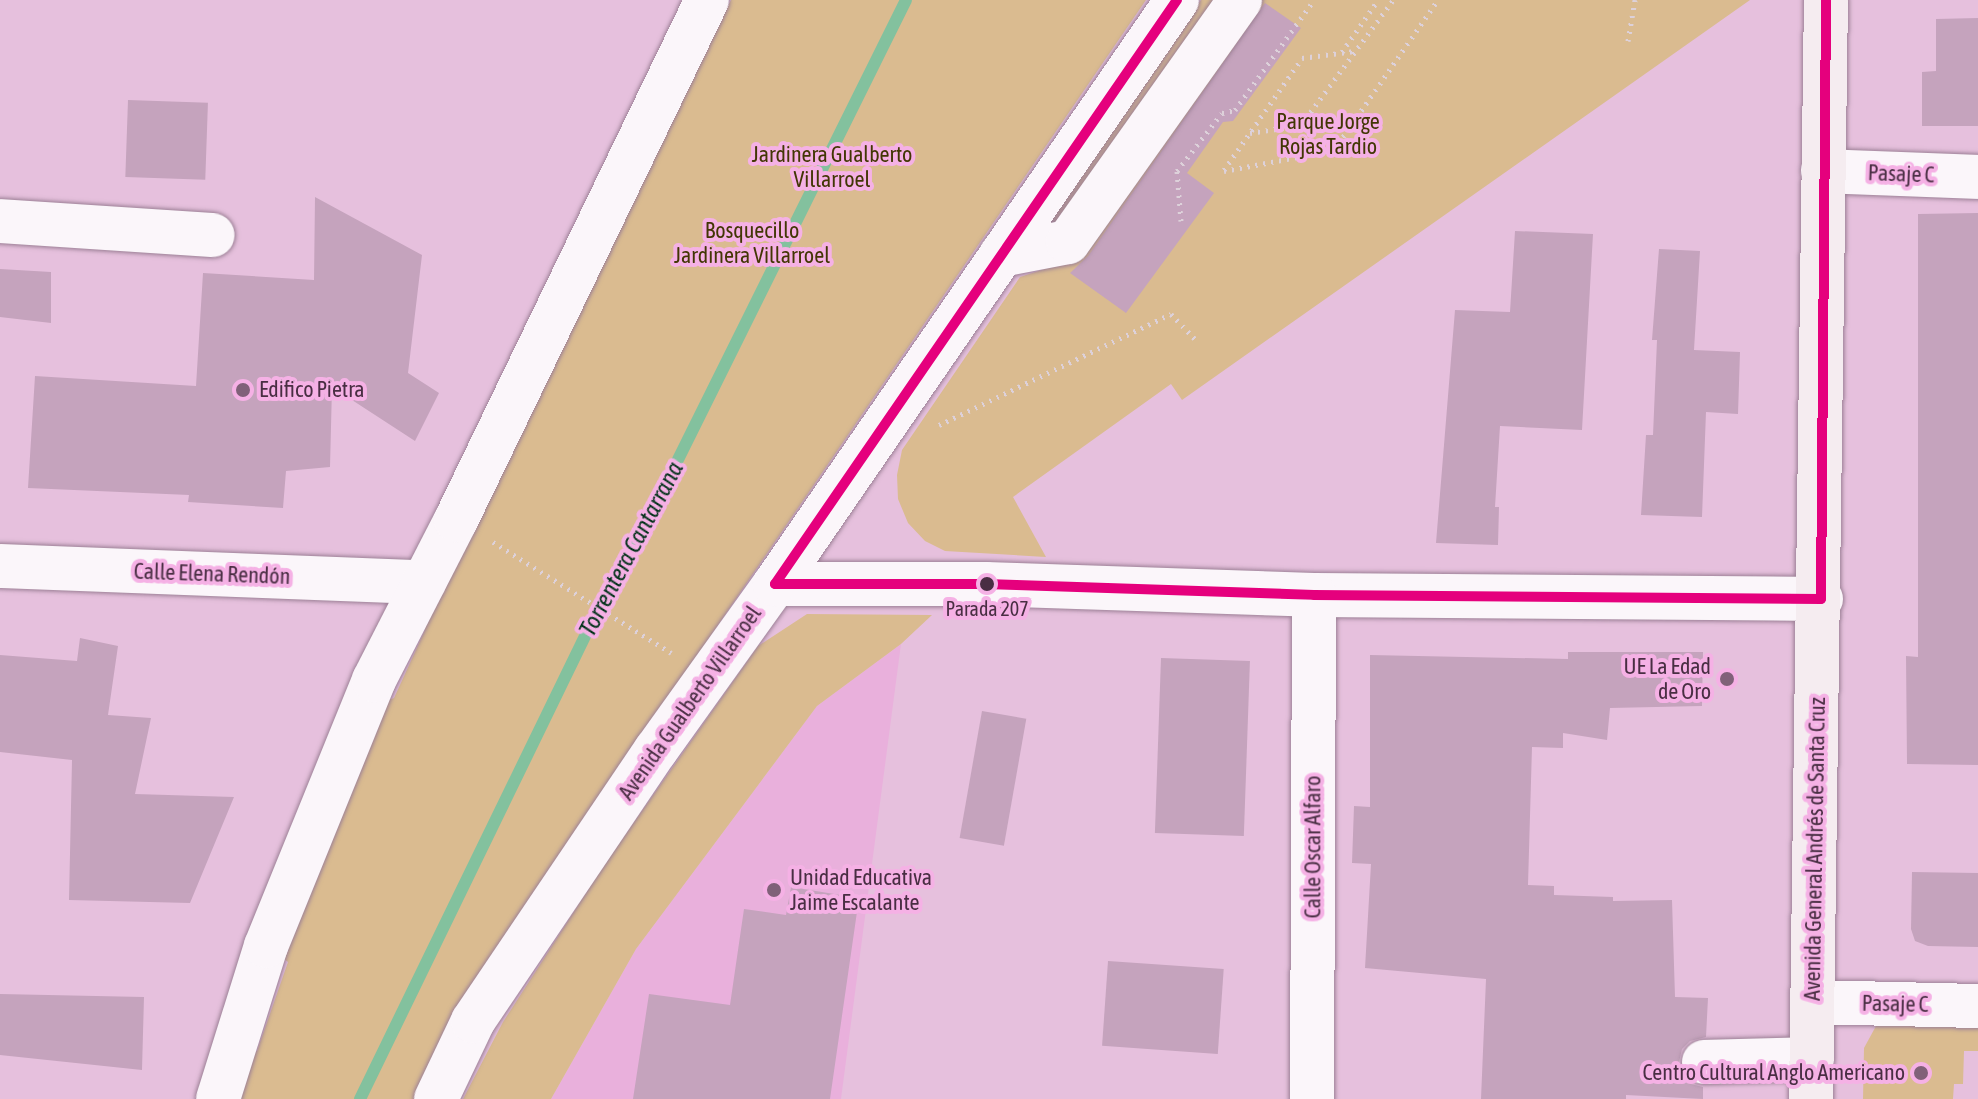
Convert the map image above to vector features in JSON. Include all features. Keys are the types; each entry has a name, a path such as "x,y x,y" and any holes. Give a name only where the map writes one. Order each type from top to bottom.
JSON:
{"main road":[{"name":"Avenida General Andrés de Santa Cruz","path":"1812,1079 1821,599 1826,0"}],"street":[{"path":"218,1099 266,946 374,680 707,0"},
{"name":"Avenida Gualberto Villarroel","path":"436,1099 473,1021 656,750 775,584 1177,0"},
{"path":"1001,255 1068,242 1240,0"},
{"name":"Pasaje C","path":"1823,171 1978,177"},
{"path":"0,221 213,235"},
{"name":"Calle Elena Rendón","path":"0,566 424,582"},
{"path":"775,584 986,584 1314,595 1821,599"},
{"name":"Calle Oscar Alfaro","path":"1312,1099 1314,595"},
{"name":"Pasaje C","path":"1813,1002 1978,1006"},
{"path":"1704,1062 1812,1079"}],"path":[{"path":"1181,221 1177,171 1222,113 1235,110 1314,0"},
{"path":"1341,53 1378,0"},
{"path":"1250,133 1301,125 1393,0"},
{"path":"1357,51 1302,58 1224,171 1334,150 1438,0"},
{"path":"1628,41 1635,0"},
{"path":"934,427 1171,314 1195,339"},
{"path":"490,540 569,586 679,658"}],"shaded area":[{"name":"Unidad Educativa Jaime Escalante","path":"901,644 841,1099 551,1099 636,949 817,706"}],"green space":[{"name":"Jardinera Gualberto Villarroel","path":"731,0 1146,0 707,641 712,652 416,1099 229,1099 241,1058 257,1051 288,962 279,955 378,704 394,698 425,630 420,615"},
{"path":"1201,0 1220,0 1058,229 1039,233"},
{"name":"Parque Jorge Rojas Tardio","path":"1260,0 1750,0 1182,400 1171,384 1013,497 1046,557 945,551 925,541 908,523 898,499 897,475 902,450 1020,277 1072,260"},
{"path":"807,614 932,615 901,644 817,706 636,949 551,1099 463,1099 503,1022 604,865 758,646"},
{"name":"Centro Cultural Anglo Americano","path":"1876,1026 1978,1028 1978,1051 1964,1051 1963,1084 1954,1084 1953,1099 1863,1099 1864,1048"}],"building":[{"path":"1265,3 1301,28 1233,121 1223,122 1187,173 1214,193 1126,313 1070,273 1088,256"},
{"path":"1978,18 1978,126 1922,126 1922,72 1936,71 1936,19"},
{"path":"128,100 208,103 205,180 125,177"},
{"path":"315,197 422,255 408,373 439,393 415,441 332,387 330,467 286,471 283,508 188,502 189,495 28,488 35,376 196,386 203,273 314,280"},
{"path":"1978,213 1978,765 1907,764 1906,656 1918,657 1918,214"},
{"path":"1515,231 1593,234 1582,430 1500,426 1495,507 1499,507 1498,545 1436,543 1455,310 1510,312"},
{"path":"1659,249 1700,251 1694,350 1740,352 1738,414 1706,412 1702,517 1641,515 1646,435 1653,435 1657,340 1652,340"},
{"path":"0,269 51,272 51,323 0,317"},
{"path":"80,638 118,646 108,715 151,718 135,794 234,797 190,903 69,900 72,760 0,752 0,655 77,661"},
{"path":"1568,652 1703,652 1702,706 1610,708 1607,740 1563,733 1563,748 1532,747 1528,885 1554,886 1554,895 1613,897 1613,901 1672,900 1675,997 1708,998 1706,1037 1690,1041 1682,1049 1679,1062 1683,1076 1691,1084 1703,1087 1703,1099 1626,1095 1626,1099 1481,1099 1486,979 1365,968 1371,864 1352,863 1354,806 1370,807 1370,655 1568,659"},
{"path":"1161,658 1250,661 1244,836 1155,833"},
{"path":"982,711 1026,719 1004,846 960,838"},
{"path":"1912,872 1978,873 1978,947 1928,946 1915,941 1911,929"},
{"path":"791,887 859,898 830,1099 633,1099 649,994 730,1005 744,909 786,915"},
{"path":"1108,961 1224,969 1218,1054 1102,1046"},
{"path":"0,994 144,997 142,1070 0,1055"}],"waterway":[{"name":"Torrentera Cantarrana","path":"360,1099 590,626 649,518 906,0"}],"transit line":[{"name":"207","path":"775,584 1177,0"},
{"name":"207","path":"775,584 986,584 1314,595 1821,599 1826,0"}],"place":[{"name":"Edifico Pietra","path":"243,390"},
{"name":"Parada 207","path":"987,584"},
{"name":"UE La Edad de Oro","path":"1727,679"},
{"name":"Unidad Educativa Jaime Escalante","path":"774,890"},
{"name":"Centro Cultural Anglo Americano","path":"1921,1073"}],"park label":[{"name":"Bosquecillo Jardinera Villarroel","path":"752,242"}]}
